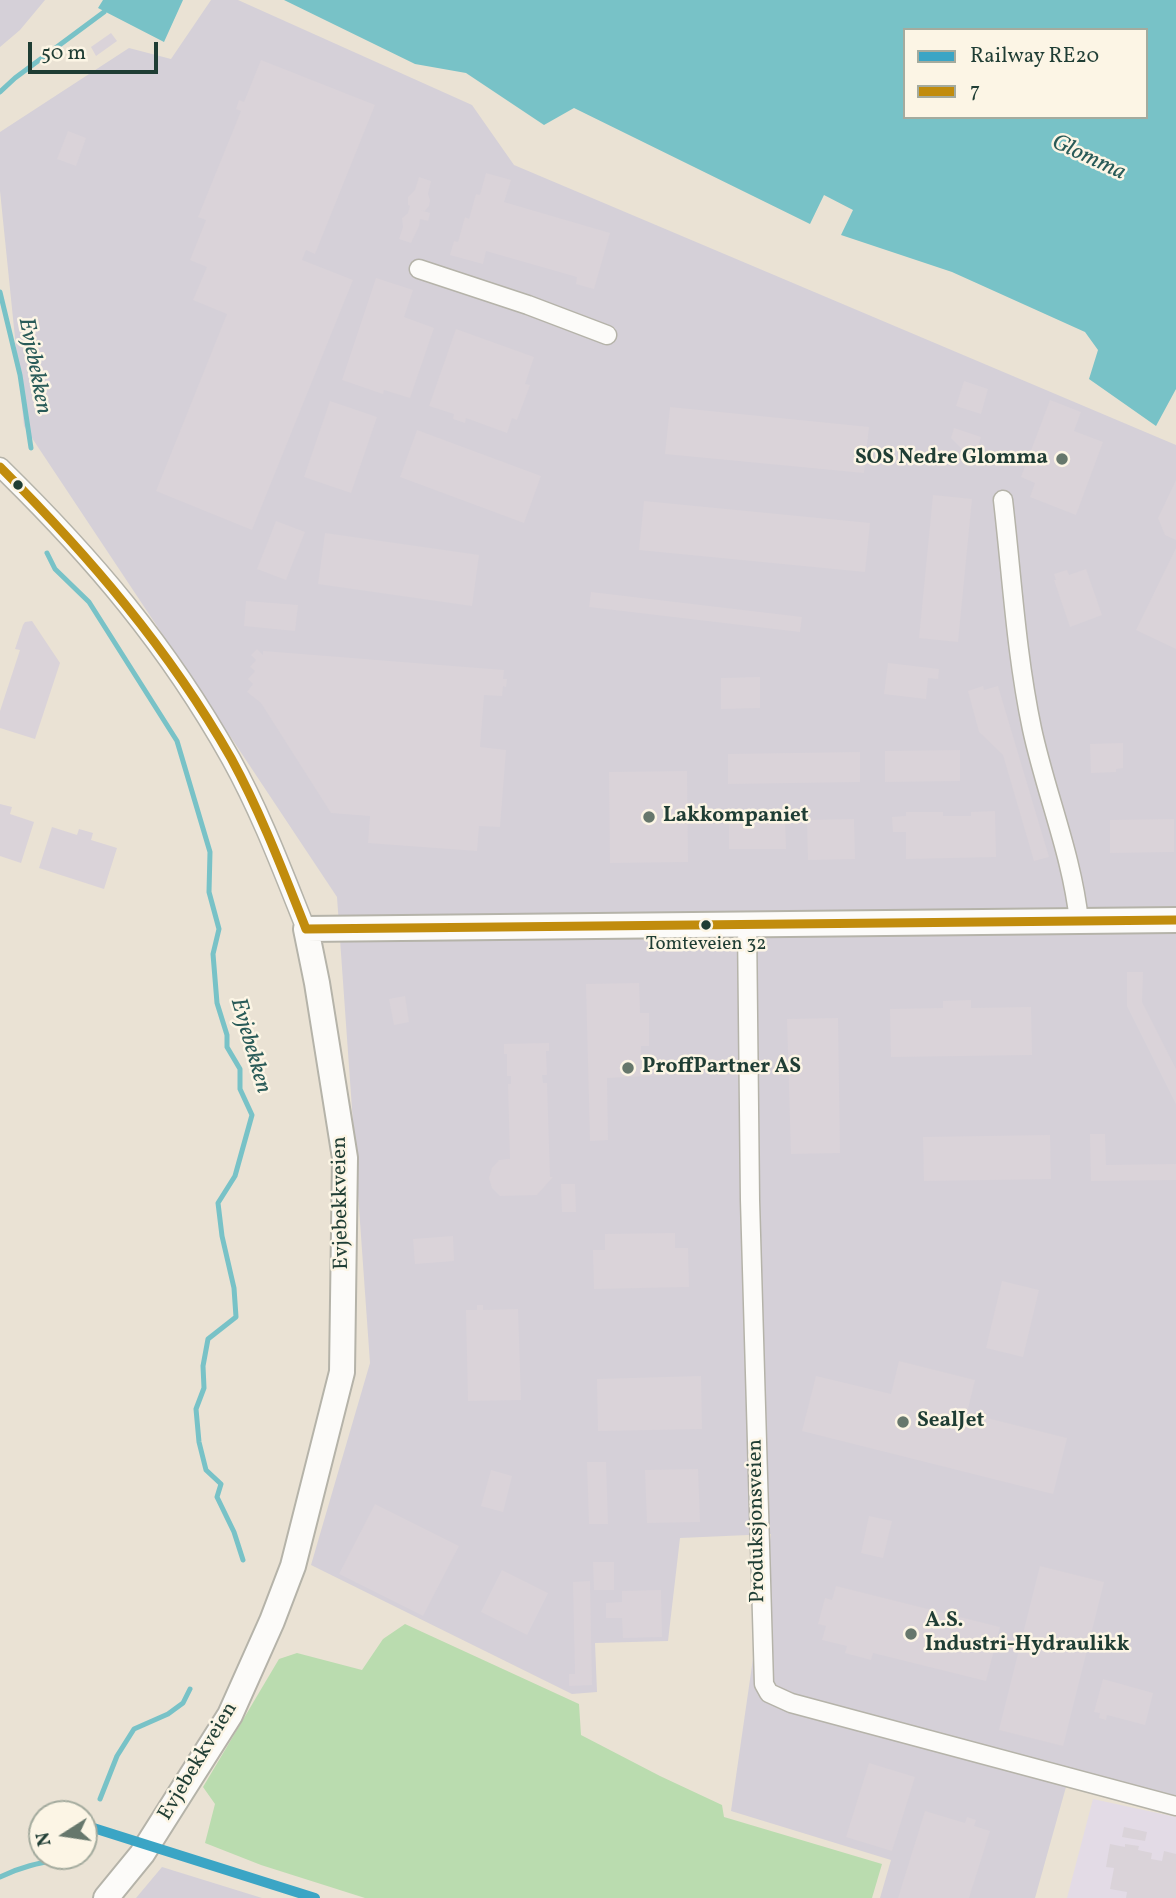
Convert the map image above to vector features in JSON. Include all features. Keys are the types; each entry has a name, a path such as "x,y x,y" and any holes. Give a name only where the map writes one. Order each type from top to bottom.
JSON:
{"street":[{"path":"419,269 528,305 607,335"},
{"name":"Evjebekkveien","path":"0,467 99,569 170,661 231,760 256,809 306,929 345,1158 342,1372 293,1566 230,1715 142,1854 106,1898"},
{"path":"1003,500 1015,634 1024,691 1074,885 1079,921"},
{"path":"306,929 1176,920"},
{"name":"Produksjonsveien","path":"747,923 750,1200 764,1684 769,1693 791,1703 1176,1807"}],"shaded area":[{"path":"0,0 45,0 20,30 0,47"},
{"path":"211,0 238,0 472,105 514,165 1176,445 1176,1796 1071,1769 1035,1898 880,1898 891,1860 731,1811 771,1534 680,1538 668,1641 595,1643 597,1692 572,1694 311,1565 370,1363 337,897 24,426 0,191 0,132 129,48 171,59"},
{"path":"1093,1799 1176,1817 1176,1898 1067,1898"},
{"path":"162,1867 262,1898 136,1898"}],"green space":[{"path":"405,1624 579,1704 581,1735 722,1805 724,1817 882,1864 872,1898 365,1898 261,1865 205,1843 215,1804 203,1787 279,1659 297,1653 362,1670 383,1639"}],"water":[{"path":"103,0 183,0 164,42 98,8"},
{"name":"Glomma","path":"284,0 1176,0 1176,389 1156,426 1089,379 1098,350 1085,332 952,272 841,235 853,210 824,195 810,224 574,108 544,125 466,73 415,64"}],"building":[{"path":"111,33 117,41 96,56 91,47"},
{"path":"261,60 375,105 315,254 306,250 302,260 353,280 252,530 156,491 227,314 193,300 207,267 190,260 206,220 198,217 241,111 236,109 239,100 244,102"},
{"path":"68,131 86,138 76,166 57,159"},
{"path":"486,173 511,180 504,202 610,233 594,289 576,284 577,277 486,251 483,264 450,255 454,241 458,242 465,217 469,219 476,194 480,195"},
{"path":"419,177 431,181 429,206 425,211 420,210 430,213 428,221 420,219 411,243 399,239 403,227 402,218 408,213 410,206 408,197 415,190"},
{"path":"376,278 413,290 404,317 434,328 410,398 384,390 383,394 342,380"},
{"path":"456,329 534,357 525,384 530,385 517,420 512,418 507,433 466,418 465,423 453,419 454,414 429,406"},
{"path":"964,381 988,389 981,414 956,406"},
{"name":"SOS Nedre Glomma","path":"1050,400 1081,412 1074,431 1103,442 1076,515 1030,497 1035,483 1021,477"},
{"path":"330,401 377,417 351,493 304,477"},
{"path":"670,407 869,427 864,473 665,454"},
{"path":"954,428 981,437 974,461 951,438"},
{"path":"417,430 541,476 524,523 400,477"},
{"path":"1176,480 1176,540 1165,535 1158,518"},
{"path":"933,495 972,499 958,642 919,638"},
{"path":"644,501 870,523 865,572 639,550"},
{"path":"276,521 305,532 286,580 257,569"},
{"path":"325,533 479,555 472,606 318,584"},
{"path":"1176,548 1176,649 1136,630"},
{"path":"1086,569 1102,615 1070,627 1054,574 1067,570 1069,575"},
{"path":"591,592 802,617 800,632 589,607"},
{"path":"246,601 298,605 295,631 244,626"},
{"path":"32,621 60,663 35,739 0,728 0,711 20,650 15,649 23,625"},
{"path":"257,649 263,655 263,651 504,670 503,679 507,679 502,696 484,695 480,747 506,750 500,827 479,826 477,851 368,843 370,816 331,813 261,703 247,692 253,684 248,679 255,671 250,667 256,660 251,655"},
{"path":"888,663 939,669 938,679 928,678 926,699 884,694"},
{"path":"760,677 760,708 721,709 721,678"},
{"path":"983,686 984,690 998,686 1049,857 1034,861 1003,755 979,732 968,691"},
{"path":"1123,743 1123,768 1116,769 1116,772 1091,773 1090,744"},
{"path":"960,750 960,781 885,782 885,751"},
{"path":"860,752 860,782 728,784 728,754"},
{"name":"Lakkompaniet","path":"687,771 688,862 610,863 609,772"},
{"path":"0,804 12,807 10,814 34,822 21,863 0,856"},
{"path":"995,811 996,857 906,859 906,832 893,832 892,817 906,816 906,812 943,812 943,816 971,816 971,812"},
{"path":"729,819 785,819 786,849 729,849"},
{"path":"854,819 855,859 808,860 807,820"},
{"path":"1174,819 1174,852 1110,853 1110,820"},
{"path":"52,827 77,835 79,829 93,833 91,840 117,848 104,889 39,868"},
{"path":"1127,972 1143,972 1142,1002 1176,1069 1176,1104 1127,1006"},
{"name":"ProffPartner AS","path":"639,983 640,1013 649,1013 649,1046 641,1046 641,1062 667,1061 667,1075 607,1078 608,1140 590,1141 586,984"},
{"path":"405,996 409,1022 394,1025 389,999"},
{"path":"971,1000 971,1008 1031,1007 1032,1055 891,1057 890,1009 943,1008 943,1001"},
{"path":"838,1018 840,1153 791,1154 787,1019"},
{"path":"549,1043 549,1051 546,1051 547,1075 542,1075 543,1083 547,1083 550,1177 553,1177 537,1195 500,1196 492,1188 489,1178 492,1168 499,1160 510,1159 508,1084 511,1084 511,1076 507,1076 504,1044"},
{"path":"1090,1134 1105,1134 1106,1165 1176,1164 1176,1180 1091,1181"},
{"path":"1050,1135 1051,1179 924,1181 923,1137"},
{"path":"561,1184 575,1184 576,1212 562,1212"},
{"path":"675,1233 675,1248 688,1248 689,1287 594,1289 593,1250 605,1250 605,1234"},
{"path":"453,1236 454,1261 415,1264 413,1239"},
{"path":"1002,1281 1039,1290 1023,1357 986,1348"},
{"path":"477,1305 483,1305 483,1310 518,1309 521,1400 468,1401 466,1310 477,1310"},
{"name":"SealJet","path":"899,1361 975,1380 967,1413 1067,1438 1053,1494 802,1431 816,1376 891,1394"},
{"path":"701,1376 702,1429 598,1431 597,1379"},
{"path":"587,1462 606,1462 608,1524 589,1524"},
{"path":"698,1469 700,1522 647,1523 645,1470"},
{"path":"491,1470 512,1476 503,1512 481,1506"},
{"path":"375,1504 459,1546 423,1616 339,1574"},
{"path":"869,1516 892,1521 883,1558 861,1553"},
{"path":"593,1562 614,1562 614,1590 594,1590"},
{"path":"1040,1566 1104,1582 1063,1746 999,1730"},
{"path":"502,1570 548,1593 527,1635 481,1612"},
{"path":"590,1581 592,1685 569,1686 569,1674 575,1674 573,1582"},
{"name":"A.S. Industri-Hydraulikk","path":"836,1586 1000,1627 986,1681 873,1653 871,1660 845,1653 847,1646 822,1640 826,1626 818,1624 825,1598 832,1600"},
{"path":"661,1590 662,1637 623,1638 622,1618 606,1618 606,1603 622,1602 622,1591"},
{"path":"1103,1679 1153,1693 1145,1725 1107,1715 1106,1720 1099,1718 1100,1713 1094,1712"},
{"path":"869,1763 915,1777 892,1851 846,1837"},
{"path":"925,1811 965,1823 967,1817 976,1820 974,1826 990,1831 969,1898 898,1898"},
{"path":"1124,1827 1147,1832 1145,1841 1122,1837"},
{"path":"1110,1844 1139,1846 1138,1850 1152,1853 1151,1859 1162,1861 1164,1851 1176,1854 1176,1898 1126,1898 1127,1892 1110,1889 1114,1868 1106,1867"}],"waterway":[{"name":"Evjebekken","path":"0,92 104,12"},
{"name":"Evjebekken","path":"0,292 20,375 31,448"},
{"name":"Evjebekken","path":"47,553 55,569 89,602 177,741 210,852 209,892 219,929 213,954 217,1003 227,1035 227,1047 240,1069 240,1089 252,1115 235,1176 218,1203 222,1236 234,1288 236,1317 208,1339 203,1366 204,1388 196,1409 199,1442 206,1470 221,1484 217,1497 234,1532 243,1560"},
{"name":"Evjebekken","path":"100,1799 117,1756 134,1729 168,1714 183,1703 190,1689"},
{"path":"0,1877 28,1867"}],"rail line":[{"name":"RE20","path":"98,1829 315,1898"}],"transit line":[{"name":"7","path":"0,467 64,534 125,605 154,641 207,718 252,800 306,929"},
{"name":"7","path":"306,929 1176,920"}],"place":[{"name":"SOS Nedre Glomma","path":"1062,459"},
{"name":"Lakkompaniet","path":"649,817"},
{"name":"Tomteveien 32","path":"706,925"},
{"name":"ProffPartner AS","path":"628,1068"},
{"name":"SealJet","path":"903,1422"},
{"name":"A.S. Industri-Hydraulikk","path":"911,1634"}]}
